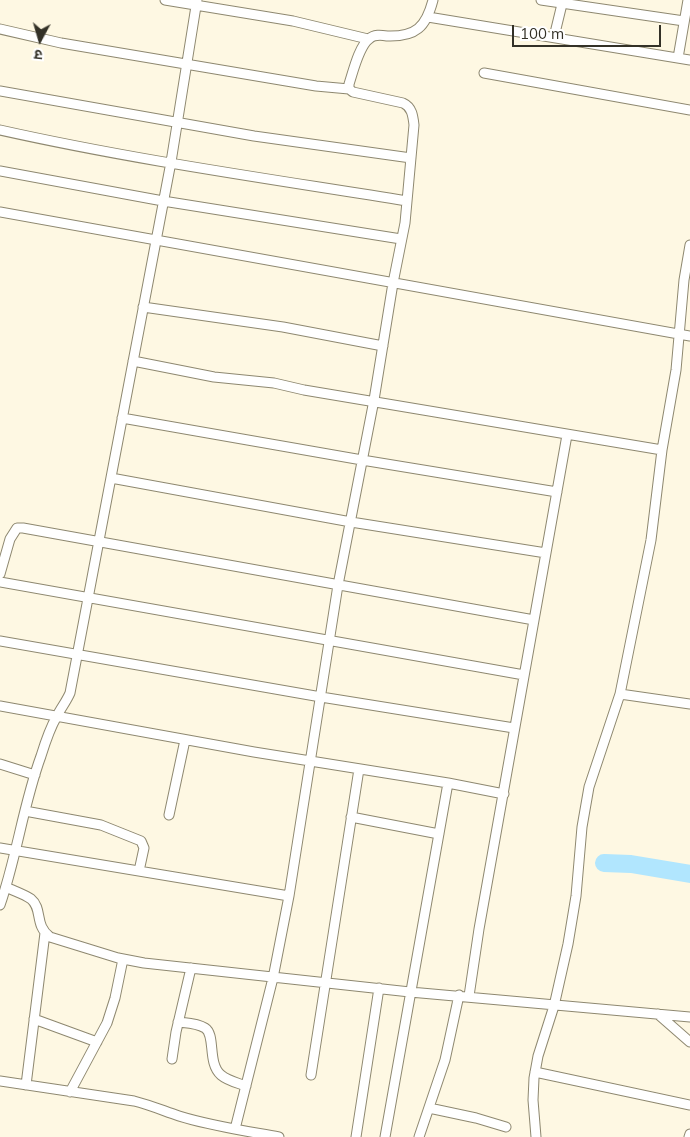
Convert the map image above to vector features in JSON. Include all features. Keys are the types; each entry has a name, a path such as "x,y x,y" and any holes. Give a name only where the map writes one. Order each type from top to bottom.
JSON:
{"street":[{"path":"165,0 196,3 292,20 368,39 379,35 399,36 415,31 428,18 433,0"},
{"path":"541,0 684,21"},
{"path":"678,58 688,0"},
{"path":"554,38 562,2"},
{"path":"0,905 17,850 33,779 57,716 65,705 70,693 156,240 196,3"},
{"path":"428,18 690,60"},
{"path":"0,29 62,43 316,86 350,89 358,94 403,103 410,109 414,125 407,201 401,240 374,400 338,585 289,896 273,978 235,1130"},
{"path":"350,89 349,84 363,46 368,39"},
{"path":"484,72 690,110"},
{"path":"0,91 254,136 411,158"},
{"path":"0,130 170,162 407,201"},
{"path":"0,171 163,201 401,240"},
{"path":"0,212 690,336"},
{"path":"536,1137 533,1100 535,1072 554,1006 568,944 588,787 620,694 651,540 662,450 676,370 678,334 690,251"},
{"path":"143,306 283,327 382,346"},
{"path":"133,360 214,376 265,381 304,390 374,400 662,450"},
{"path":"122,418 557,492"},
{"path":"470,996 479,928 567,435"},
{"path":"111,478 351,522 546,553"},
{"path":"0,574 10,538 16,528 23,528 100,540 534,620"},
{"path":"0,582 524,675"},
{"path":"0,641 321,697 514,728"},
{"path":"620,694 690,704"},
{"path":"0,706 310,762 448,783 504,794"},
{"path":"169,815 185,740"},
{"path":"0,764 33,779"},
{"path":"311,1075 359,769"},
{"path":"385,1137 448,783"},
{"path":"26,811 101,825 141,841 144,848 139,871"},
{"path":"351,817 439,834"},
{"path":"0,848 289,896"},
{"path":"6,888 25,895 36,905 40,925 50,937 123,959 273,978 470,996 554,1006 690,1017"},
{"path":"26,1085 45,933"},
{"path":"70,1092 112,1012 123,959"},
{"path":"172,1059 178,1022 191,968"},
{"path":"356,1137 379,988"},
{"path":"419,1137 447,1054 459,995"},
{"path":"658,1014 690,1042"},
{"path":"34,1018 97,1042"},
{"path":"178,1022 199,1025 208,1030 212,1059 219,1073 228,1079 246,1086"},
{"path":"535,1072 690,1105"},
{"path":"0,1081 144,1104 180,1116 235,1130 279,1137"},
{"path":"429,1108 476,1118 506,1127"}],"waterway":[{"path":"604,863 631,864 690,874"}]}
